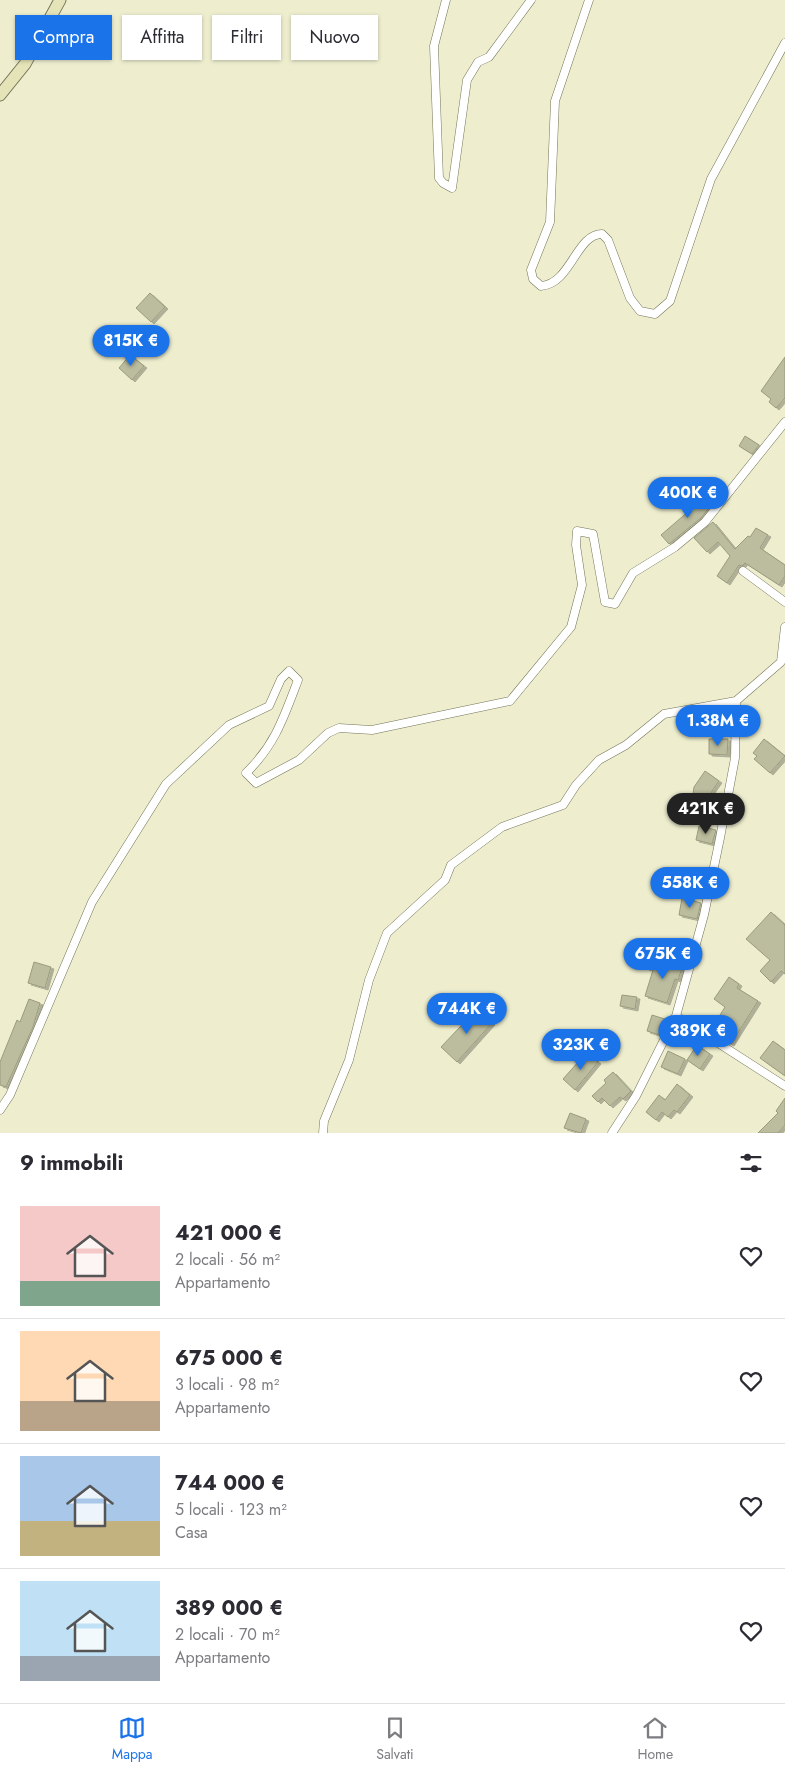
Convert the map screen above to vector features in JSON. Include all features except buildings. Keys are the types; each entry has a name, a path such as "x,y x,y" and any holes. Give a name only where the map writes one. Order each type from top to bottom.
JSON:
{"street":[{"path":"0,95 25,64 60,0"},
{"path":"446,0 434,46 434,80 439,178 443,183 452,188 468,80 478,62 489,57 531,0"},
{"path":"589,0 555,101 550,222 532,270 533,278 541,286 550,285 561,275 587,241 596,234 602,234 608,240 630,298 640,311 655,314 670,301 711,179 785,43"},
{"path":"0,1110 8,1102 92,902 166,784 229,725 269,706 281,679 289,671 298,680 283,720 264,755 246,773 256,783 299,760 328,733 339,728 372,730 510,701 571,627 582,584 576,545 577,531 593,534 605,602 615,604 633,573 674,547 705,522 785,422"},
{"path":"743,571 785,602"},
{"path":"323,1133 324,1121 349,1060 368,980 387,933 445,880 451,865 502,827 563,805 576,785 599,760 626,744 664,714 736,701 783,660 785,627"},
{"path":"612,1133 636,1096 676,1016 704,915 720,838 735,758 736,701"},
{"path":"676,1016 785,1086"}]}
